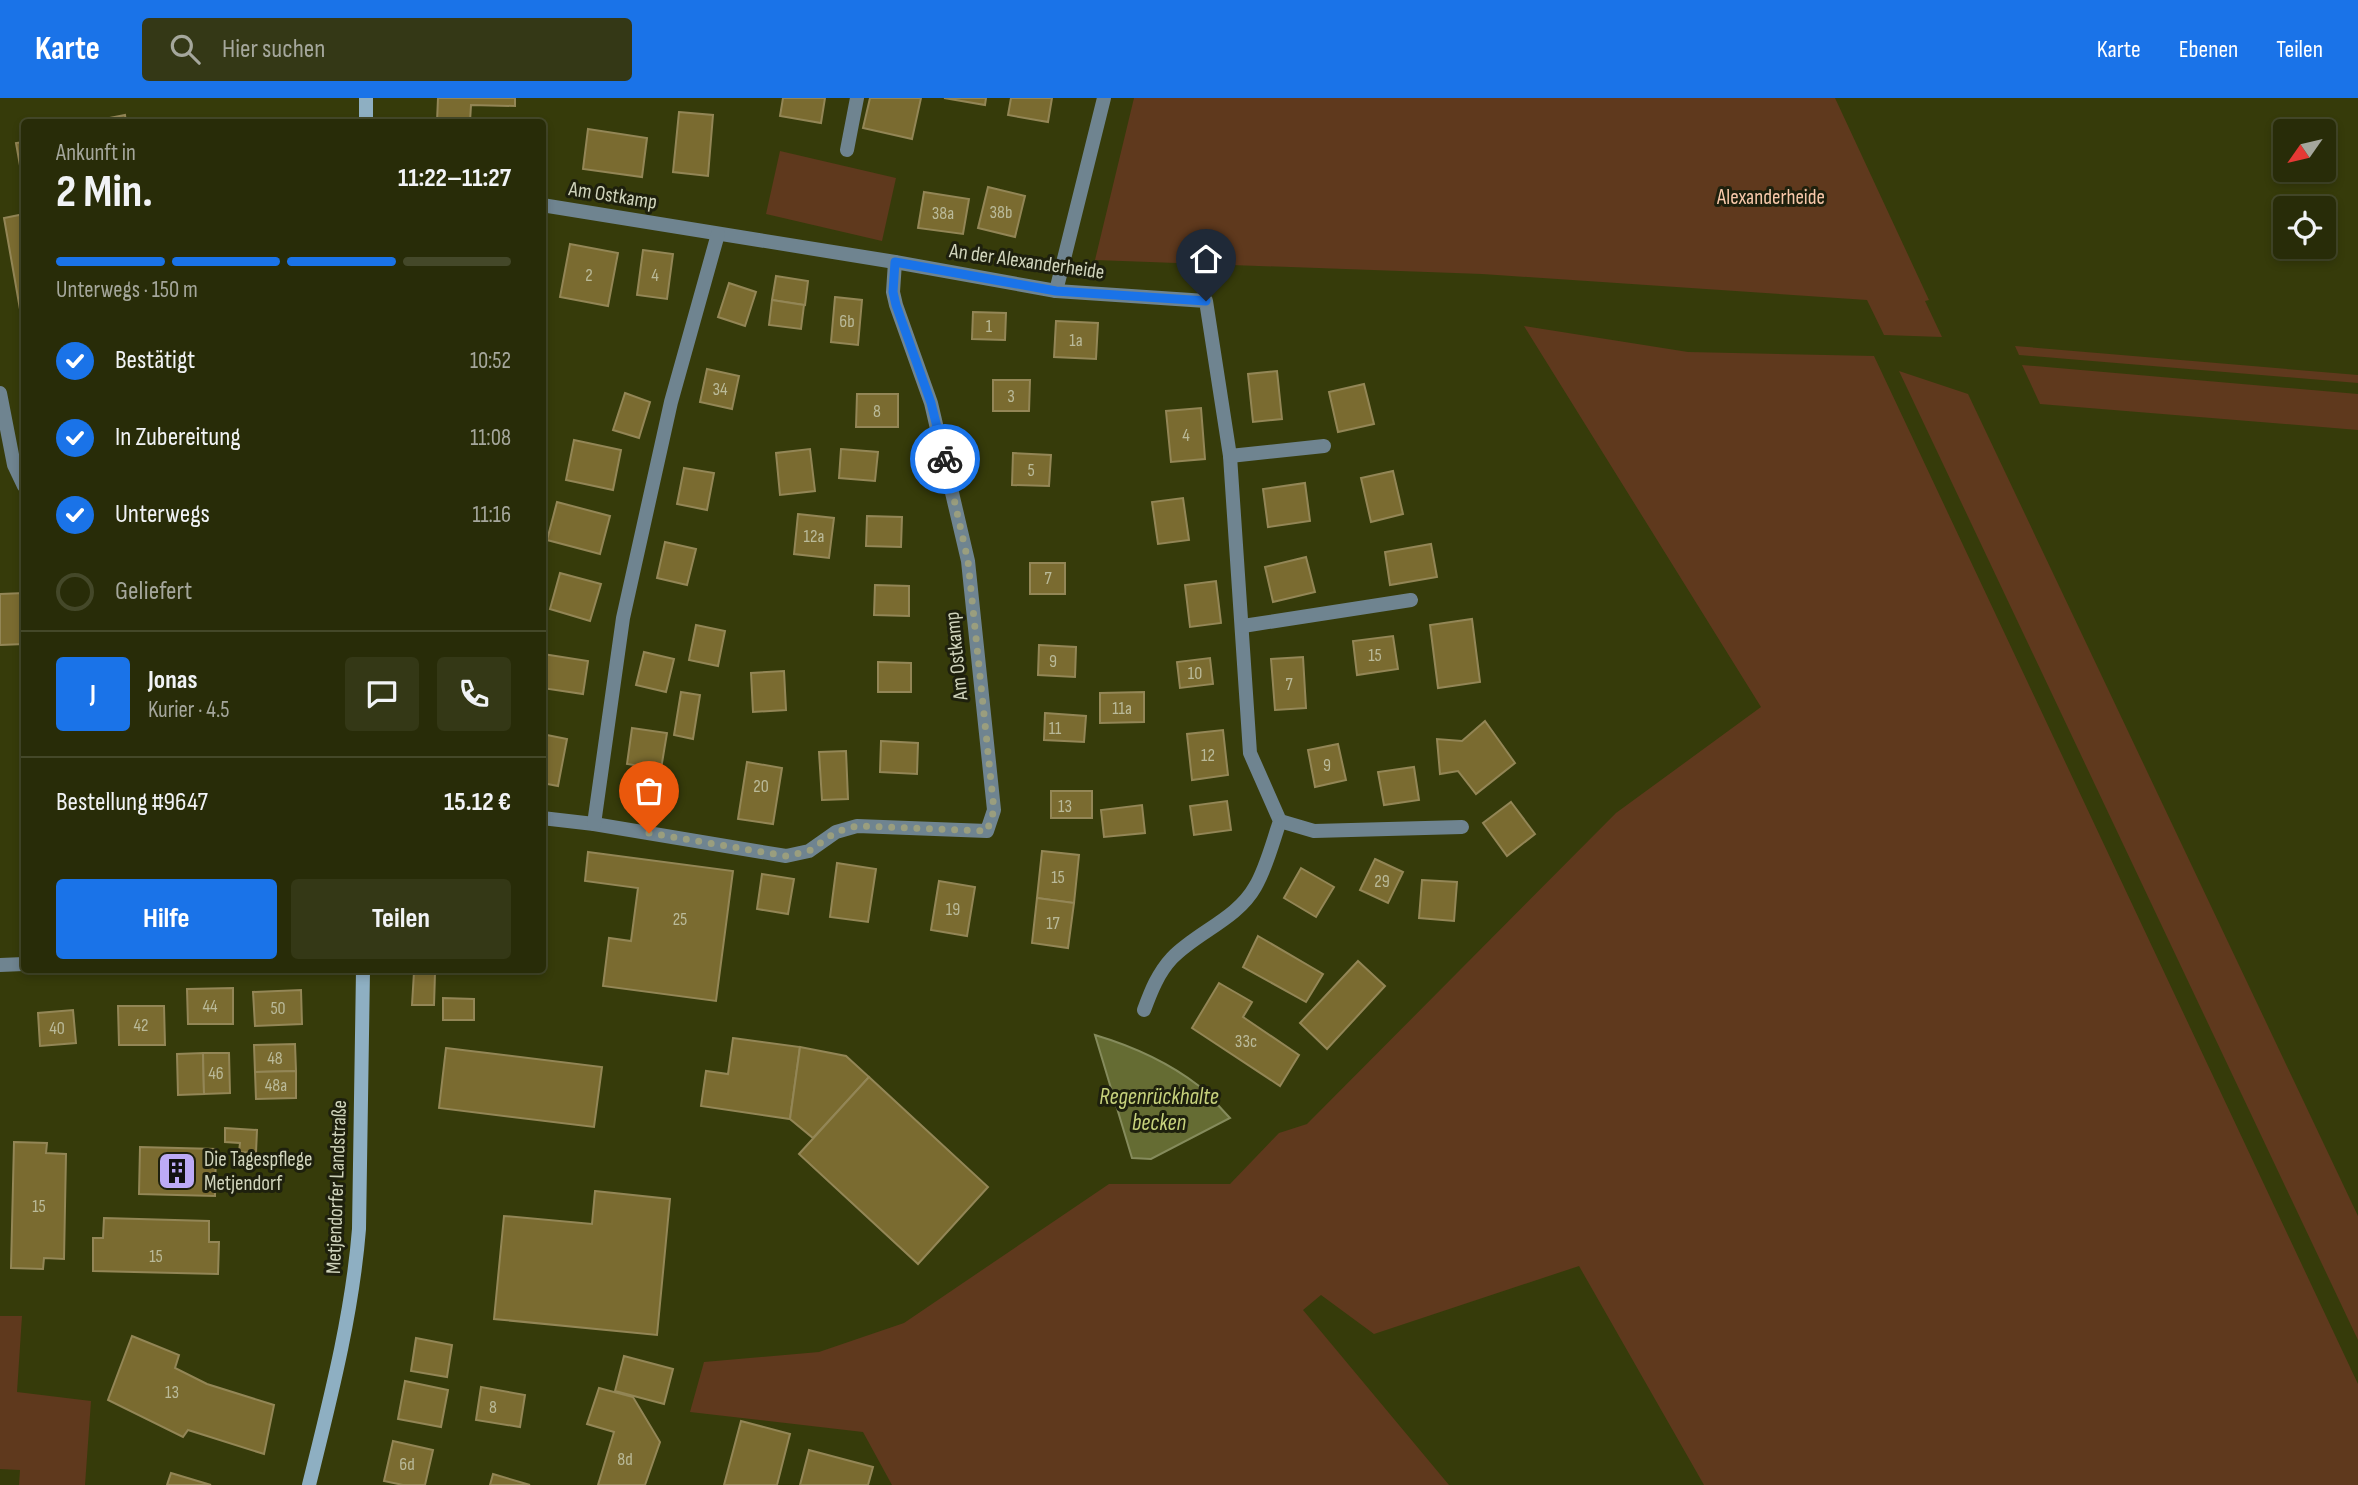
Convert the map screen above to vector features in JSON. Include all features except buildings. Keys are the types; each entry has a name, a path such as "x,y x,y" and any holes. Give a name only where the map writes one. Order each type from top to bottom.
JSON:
{"main road":[{"path":"366,98 366,119"},
{"name":"Metjendorfer Landstraße","path":"309,1485 346,1331 357,1255 363,973"}],"street":[{"path":"847,150 857,98"},
{"path":"1056,291 1104,98"},
{"name":"Am Ostkamp","path":"546,206 895,262 893,292 896,305 931,403 968,561 994,810 987,831 857,826 836,832 809,851 786,856 546,818"},
{"path":"594,824 622,618 671,402 718,234"},
{"name":"An der Alexanderheide","path":"895,262 1056,291 1206,301 1230,456 1250,753 1280,821"},
{"path":"0,393 14,466 21,480"},
{"path":"1230,456 1324,446"},
{"path":"1243,626 1412,600"},
{"path":"1144,1010 1155,980 1172,958 1228,915 1255,887 1280,821 1314,831 1462,827"},
{"path":"0,965 21,964"}],"green space":[{"name":"Alexanderheide","path":"1134,98 1835,98 1929,300 1925,301 1942,337 1884,335 1867,300 1482,274 1095,260"},
{"path":"780,151 896,178 882,241 766,214"},
{"path":"1524,326 1688,352 1874,356 2358,1384 2358,1485 1704,1485 1579,1266 1374,1334 1321,1295 1303,1310 1449,1485 892,1485 863,1432 690,1412 704,1362 819,1352 904,1323 1109,1184 1230,1184 1279,1133 1307,1124 1616,813 1761,707"},
{"path":"2015,346 2358,375 2358,383 2019,355"},
{"path":"2022,365 2358,394 2358,430 2040,404"},
{"path":"1899,371 1968,394 2358,1216 2358,1340"},
{"path":"0,1316 22,1316 17,1392 91,1401 85,1485 19,1485 20,1470 0,1469"}],"water":[{"name":"Regenrückhalte becken","path":"1095,1035 1122,1044 1175,1069 1203,1090 1230,1118 1151,1159 1132,1158"}],"way so far":[{"path":"649,833 786,856 809,851 836,832 857,826 987,831 994,810 968,561 945,459"}],"place":[{"name":"Die Tagespflege Metjendorf","path":"177,1171"}],"route":[{"path":"945,459 931,403 896,305 893,292 895,262 1056,291 1206,301"}]}
